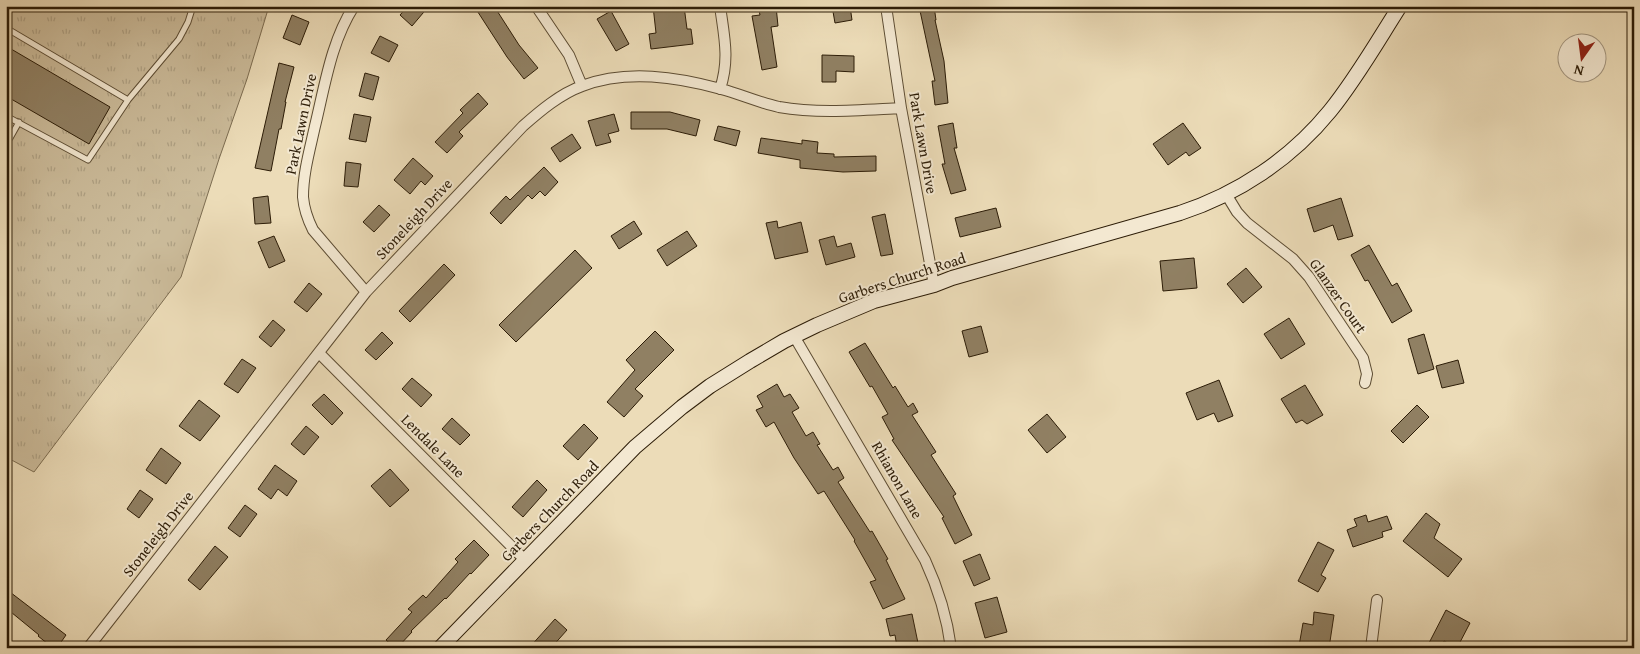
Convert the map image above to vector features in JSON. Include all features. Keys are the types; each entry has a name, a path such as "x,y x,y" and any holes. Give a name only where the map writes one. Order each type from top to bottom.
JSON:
{"street":[{"name":"Park Lawn Drive","path":"354,6 333,52 307,159 303,195 305,211 314,230 366,292"},
{"path":"536,6 569,56 582,86"},
{"path":"720,6 727,55 724,78 720,89"},
{"name":"Park Lawn Drive","path":"886,6 901,108 934,285"},
{"name":"Garbers Church Road","path":"440,648 629,452 710,386 750,360 794,336 874,301 1180,213 1226,194 1250,181 1276,163 1315,128 1347,89 1400,6"},
{"name":"Stoneleigh Drive","path":"88,648 366,292 523,126 551,104 582,86 620,78 655,76 720,89 778,107 816,111 901,108"},
{"name":"Glanzer Court","path":"1226,194 1247,224 1292,259 1309,276 1363,358 1367,374 1365,383"},
{"name":"Rhianon Lane","path":"794,336 925,560 943,606 952,648"},
{"name":"Lendale Lane","path":"320,353 525,560"},
{"path":"1371,648 1377,600"}],"lane":[{"path":"6,116 88,160 128,100 179,39 188,22 193,6"},
{"path":"6,28 128,100"},
{"path":"6,142 18,122"}],"green space":[{"path":"6,6 269,6 247,79 181,277 34,472 6,457"}],"building":[{"path":"408,6 429,6 412,26 400,15"},
{"path":"474,6 494,6 519,45 538,68 524,79 507,57"},
{"path":"653,6 684,6 687,29 691,29 693,44 651,49 649,34 656,33"},
{"path":"758,6 776,6 778,26 771,27 777,67 762,70 752,16 760,15"},
{"path":"832,6 850,6 852,20 835,23"},
{"path":"919,6 934,6 935,20 944,61 948,103 935,105 932,81 935,81"},
{"path":"611,11 629,44 616,51 597,19"},
{"path":"292,15 309,22 300,45 283,38"},
{"path":"380,36 398,45 389,62 371,53"},
{"path":"6,46 110,107 89,144 6,96"},
{"path":"822,55 854,56 854,72 836,71 836,82 822,82"},
{"path":"279,63 294,67 271,171 255,168"},
{"path":"365,73 379,77 373,100 359,96"},
{"path":"478,93 488,104 459,132 463,136 447,153 435,142 463,113 460,110"},
{"path":"631,112 670,112 700,120 696,136 667,129 631,129"},
{"path":"354,114 371,117 366,142 349,139"},
{"path":"614,114 619,131 608,134 611,142 596,146 588,121"},
{"path":"953,123 957,148 954,148 966,190 951,194 942,164 945,164 938,126"},
{"path":"1183,123 1201,148 1189,156 1186,152 1168,165 1153,144"},
{"path":"718,126 740,131 736,146 714,140"},
{"path":"572,134 581,148 560,162 551,148"},
{"path":"761,138 802,144 802,140 818,142 817,153 834,154 834,157 876,156 876,171 843,172 800,168 800,160 758,153"},
{"path":"413,158 433,176 425,185 421,181 410,194 394,180"},
{"path":"346,162 361,164 358,187 344,186"},
{"path":"544,167 558,182 545,196 540,191 532,199 528,195 501,224 490,213 506,196 510,200"},
{"path":"268,196 271,223 255,224 253,198"},
{"path":"1341,198 1353,236 1338,240 1333,225 1314,232 1307,209"},
{"path":"379,205 390,215 374,232 363,222"},
{"path":"996,208 1001,227 960,237 955,218"},
{"path":"885,214 893,254 881,256 872,217"},
{"path":"634,221 642,234 619,249 611,236"},
{"path":"777,221 778,228 801,222 808,252 775,259 766,223"},
{"path":"687,231 697,246 667,266 657,250"},
{"path":"274,236 285,261 269,268 258,242"},
{"path":"834,236 837,247 851,243 855,257 826,265 819,240"},
{"path":"1369,245 1392,286 1397,283 1412,311 1392,323 1368,280 1365,281 1351,255"},
{"path":"575,250 592,268 516,342 499,325"},
{"path":"1194,258 1197,288 1163,291 1160,261"},
{"path":"444,264 455,275 410,322 399,311"},
{"path":"1246,268 1262,287 1243,303 1227,284"},
{"path":"309,283 322,294 307,312 294,302"},
{"path":"1289,318 1305,344 1281,359 1264,334"},
{"path":"273,320 285,330 271,347 259,337"},
{"path":"981,326 988,352 969,357 962,331"},
{"path":"655,331 674,350 635,389 643,396 624,417 607,402 635,370 626,360"},
{"path":"382,332 393,343 376,360 365,350"},
{"path":"1424,334 1434,369 1418,374 1408,339"},
{"path":"865,343 893,388 895,386 908,407 913,403 918,412 912,415 936,452 931,455 956,494 953,496 972,535 955,544 942,518 944,517 892,440 894,439 882,417 888,414 849,352"},
{"path":"242,359 256,368 238,393 224,384"},
{"path":"1458,360 1464,383 1442,388 1436,366"},
{"path":"412,378 432,395 421,407 402,389"},
{"path":"1219,380 1233,416 1218,422 1214,413 1197,420 1186,393"},
{"path":"777,384 784,397 790,394 799,408 792,412 806,436 813,432 820,444 817,445 833,470 838,467 844,478 838,482 870,532 872,531 888,559 886,560 905,599 883,609 870,582 876,580 855,540 824,491 818,494 794,458 774,422 766,427 756,410 763,407 757,396"},
{"path":"1305,385 1323,415 1307,424 1302,420 1296,423 1281,399"},
{"path":"324,394 343,413 332,425 312,405"},
{"path":"199,400 220,416 200,441 179,426"},
{"path":"1417,405 1429,417 1403,443 1391,431"},
{"path":"1047,414 1066,437 1047,453 1028,430"},
{"path":"452,418 470,435 460,445 442,429"},
{"path":"584,424 598,438 578,460 563,446"},
{"path":"306,426 319,437 304,455 291,444"},
{"path":"161,448 181,463 166,484 146,470"},
{"path":"275,465 297,481 287,496 278,489 271,499 258,489"},
{"path":"390,469 409,490 390,507 371,486"},
{"path":"537,480 547,490 523,517 512,507"},
{"path":"140,490 153,499 139,518 127,509"},
{"path":"245,505 257,514 240,537 228,528"},
{"path":"1426,513 1440,524 1434,538 1462,559 1448,577 1403,541"},
{"path":"1366,515 1368,522 1387,516 1392,529 1382,532 1383,537 1353,547 1347,530 1357,526 1354,519"},
{"path":"474,540 489,555 395,648 386,640 412,612 408,609 423,595 426,598 458,562 455,559"},
{"path":"1318,542 1334,550 1321,575 1326,578 1318,592 1298,581"},
{"path":"215,546 228,557 200,590 188,580"},
{"path":"980,554 990,579 974,586 963,561"},
{"path":"6,589 66,635 57,648 53,648 6,608"},
{"path":"997,597 1007,632 985,638 975,603"},
{"path":"1446,610 1470,623 1457,648 1444,641 1440,648 1429,643"},
{"path":"1314,612 1334,615 1329,648 1299,646 1303,623 1313,625"},
{"path":"912,614 918,643 897,647 895,635 890,636 886,619"},
{"path":"555,619 567,630 551,648 529,648"}]}
